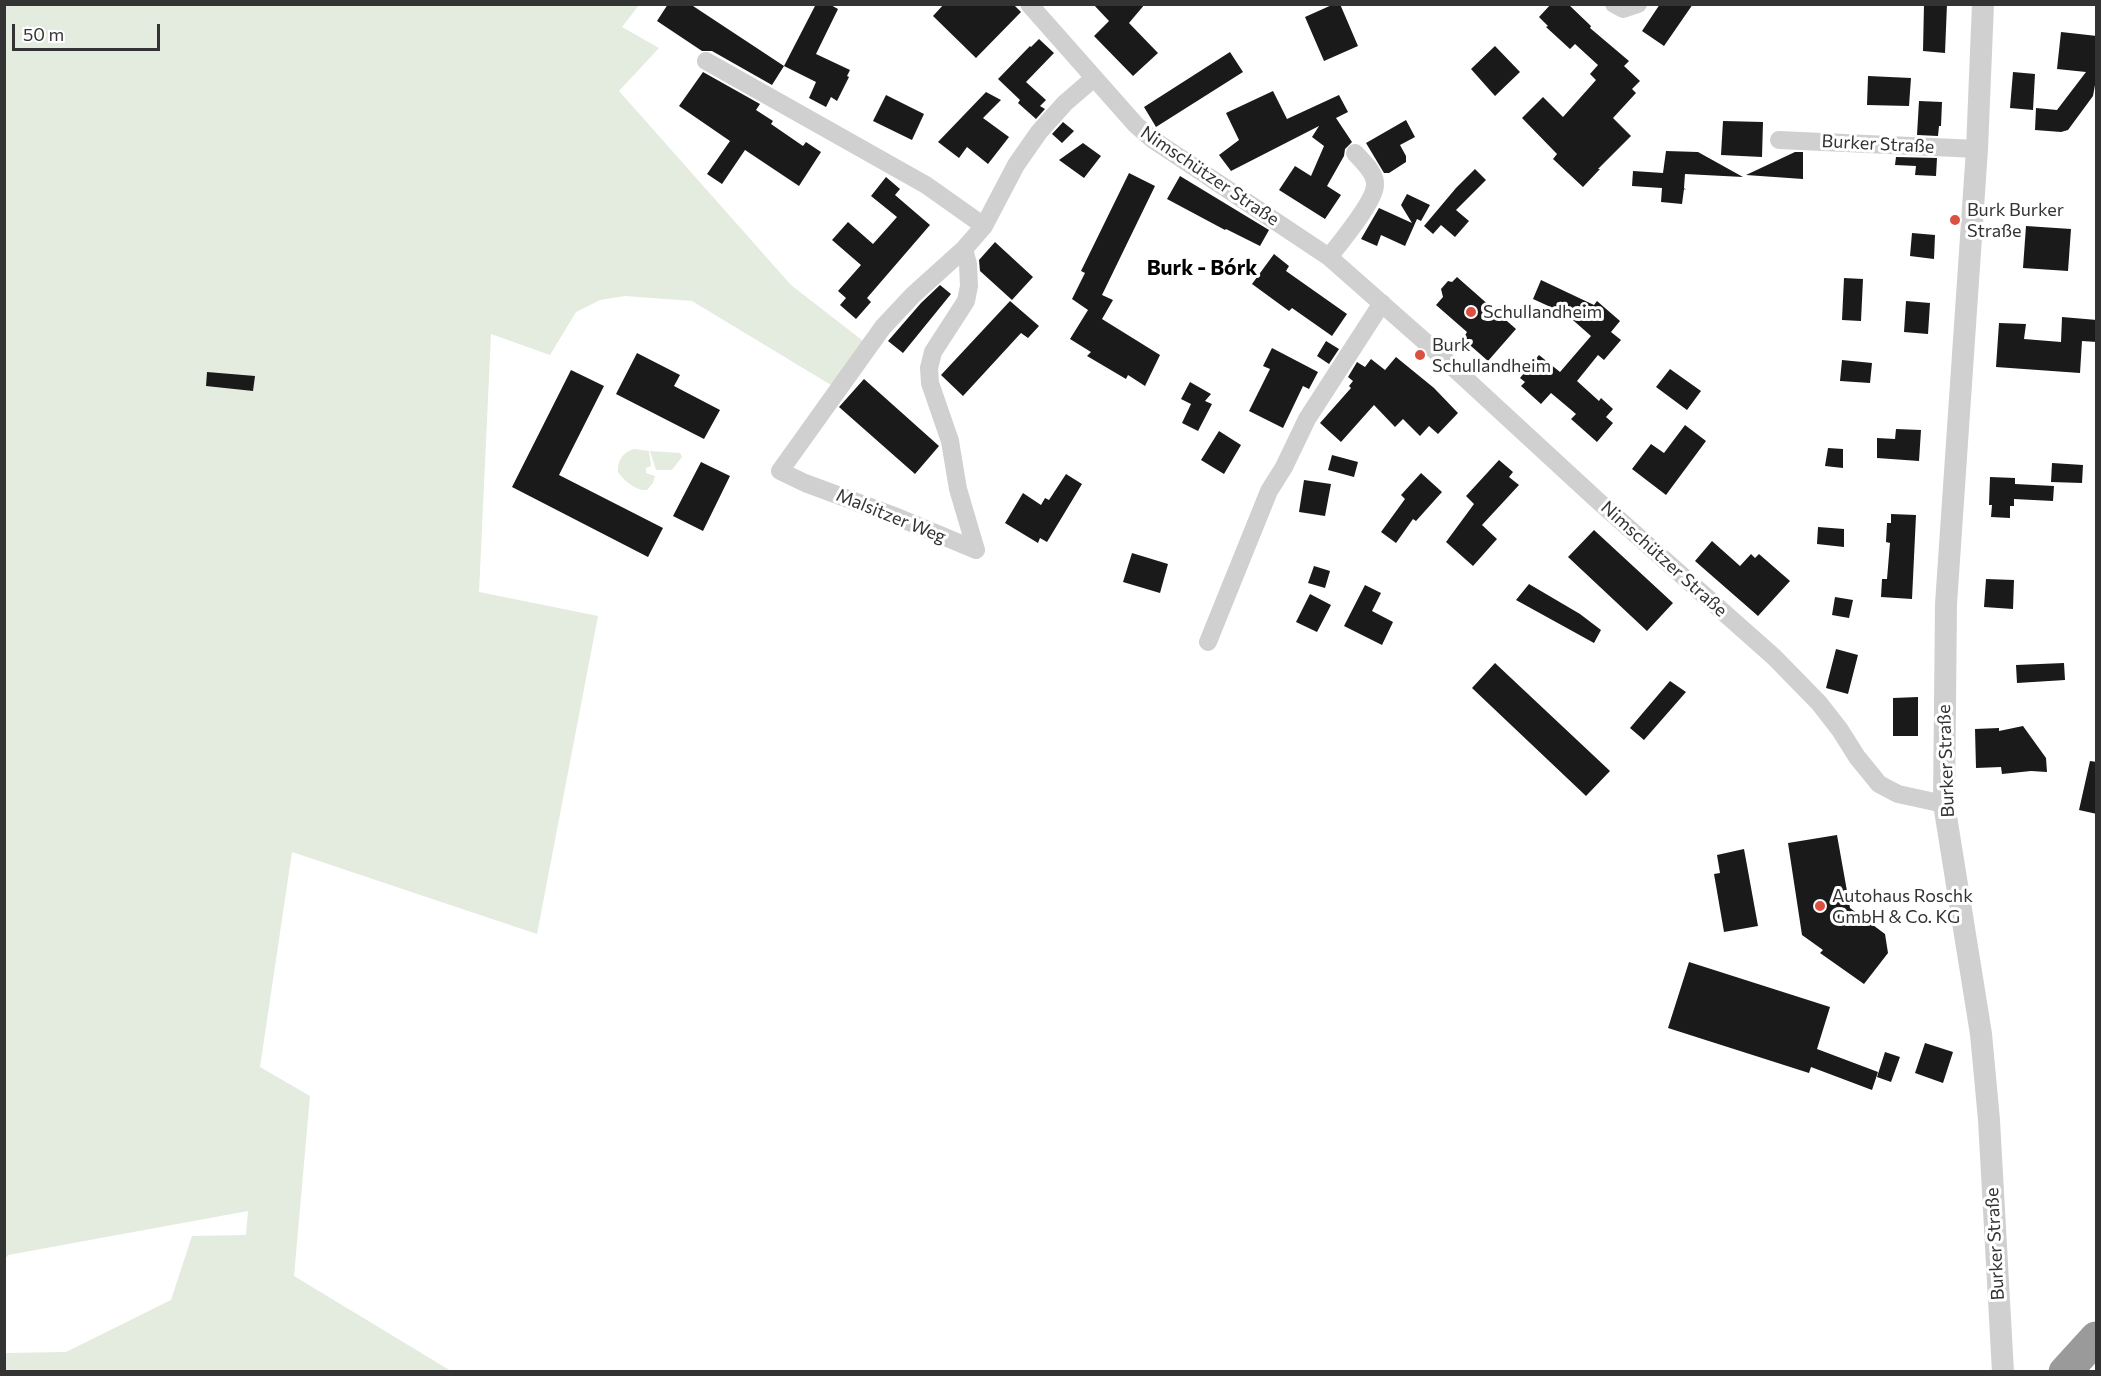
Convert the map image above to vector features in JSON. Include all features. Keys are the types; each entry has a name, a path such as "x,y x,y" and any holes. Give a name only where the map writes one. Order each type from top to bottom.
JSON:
{"highway":[{"path":"2065,1371 2097,1338"}],"street":[{"name":"Nimschützer Straße","path":"1029,4 1136,125 1152,139 1329,257 1774,657 1819,703 1879,784 1898,794 1944,804"},
{"path":"1614,4 1623,9 1638,4"},
{"name":"Burker Straße","path":"1983,4 1977,148 1946,604 1944,804 1981,1034 1989,1120 2003,1371"},
{"path":"706,61 926,185 984,226"},
{"name":"Malsitzer Weg","path":"964,249 969,275 966,301 933,352 929,368 930,383 950,441 958,489 976,550 780,471 883,327 913,295 964,249 984,226 1016,165 1039,132 1065,103 1094,78"},
{"name":"Burker Straße","path":"1779,140 1977,148"},
{"path":"1329,257 1372,199 1376,186 1374,177 1355,153"},
{"path":"1208,642 1269,491 1284,467 1307,419 1382,303"}],"shaded area":[{"path":"5,5 639,5 622,27 659,48 619,91 791,285 867,344 836,388 692,301 625,296 600,300 576,312 550,355 491,334 479,592 598,616 537,934 292,852 260,1067 310,1096 294,1276 451,1371 5,1371 5,1353 66,1352 171,1300 192,1236 246,1235 248,1211 8,1255 5,1260"},
{"path":"634,449 649,451 651,466 646,468 646,473 655,476 647,490 631,485 618,472 622,458"},
{"path":"650,451 680,453 682,457 672,470 656,470"}],"building":[{"path":"668,4 690,4 784,66 772,85 712,51 702,51 657,21"},
{"path":"816,4 829,4 838,9 816,54 850,70 837,101 831,97 826,107 809,98 816,82 784,66"},
{"path":"944,4 1013,4 1021,12 976,58 933,16"},
{"path":"1093,4 1145,4 1129,23 1158,53 1133,76 1094,36 1109,21"},
{"path":"1334,4 1340,4 1358,46 1324,61 1305,17"},
{"path":"1551,4 1568,4 1591,26 1590,28 1629,61 1624,66 1640,81 1632,89 1636,93 1613,118 1631,136 1583,187 1553,159 1557,154 1522,118 1543,97 1563,117 1596,80 1590,74 1598,65 1575,44 1570,49 1546,27 1548,26 1539,17"},
{"path":"1660,4 1693,4 1664,46 1642,31"},
{"path":"1924,4 1947,4 1945,53 1923,51"},
{"path":"2061,32 2097,36 2097,74 2093,96 2068,130 2061,132 2035,130 2036,108 2057,110 2086,72 2057,69"},
{"path":"1039,39 1054,53 1026,82 1046,100 1040,106 1045,109 1036,119 1018,103 1020,100 998,79"},
{"path":"1495,46 1520,72 1495,96 1471,69"},
{"path":"1230,52 1243,72 1156,127 1144,107"},
{"path":"703,72 760,104 756,110 773,121 771,124 803,146 806,142 821,152 799,186 745,150 722,184 707,174 730,141 679,106"},
{"path":"2013,72 2035,74 2033,110 2010,108"},
{"path":"1868,76 1911,78 1909,106 1867,105"},
{"path":"1273,91 1287,119 1339,95 1348,112 1336,118 1352,142 1345,149 1344,156 1327,186 1341,195 1325,219 1279,190 1295,166 1311,176 1324,146 1312,137 1319,126 1231,171 1219,155 1239,140 1226,113"},
{"path":"986,92 1001,100 983,118 1009,137 988,164 967,147 959,158 938,142"},
{"path":"886,95 924,114 912,140 873,121"},
{"path":"1919,101 1942,102 1941,126 1939,126 1938,136 1917,135"},
{"path":"1406,120 1415,137 1400,145 1406,156 1406,162 1389,173 1384,173 1366,143"},
{"path":"1723,121 1763,122 1762,157 1721,155"},
{"path":"1063,122 1074,131 1062,143 1052,134"},
{"path":"1083,143 1101,156 1084,178 1059,160"},
{"path":"1666,151 1698,152 1743,177 1685,174 1684,188 1686,190 1684,189 1682,204 1661,202 1662,188 1632,186 1633,171 1663,173"},
{"path":"1795,152 1803,152 1803,179 1746,175"},
{"path":"1896,157 1937,158 1936,176 1915,175 1916,166 1895,165"},
{"path":"1475,169 1486,180 1456,210 1469,221 1455,237 1441,225 1433,234 1424,226"},
{"path":"1129,173 1155,186 1102,295 1113,300 1102,319 1160,355 1145,386 1128,375 1126,379 1087,356 1091,352 1070,339 1088,310 1072,299 1085,273 1081,271"},
{"path":"1180,176 1269,230 1260,246 1167,199"},
{"path":"886,177 900,189 895,195 930,225 867,298 871,302 856,319 840,305 846,298 838,291 861,265 832,240 848,222 873,244 897,217 871,196"},
{"path":"1407,194 1430,205 1421,221 1417,219 1405,246 1381,235 1377,246 1361,239 1379,208 1412,223 1401,205"},
{"path":"2026,226 2071,229 2068,271 2023,268"},
{"path":"1912,233 1935,235 1934,259 1910,256"},
{"path":"995,242 1033,277 1012,300 980,271 979,260"},
{"path":"1274,254 1289,266 1286,271 1347,314 1332,336 1292,308 1289,311 1252,284"},
{"path":"1457,277 1516,329 1488,361 1463,339 1467,332 1436,305 1443,297 1441,289 1448,281 1452,282"},
{"path":"1844,278 1863,279 1861,321 1842,320"},
{"path":"1541,280 1594,305 1597,301 1620,321 1611,332 1621,340 1604,360 1598,355 1577,381 1599,401 1601,398 1613,409 1606,417 1613,423 1597,442 1571,419 1576,414 1551,393 1541,404 1521,386 1525,382 1520,378 1539,355 1560,372 1591,336 1566,314 1533,299"},
{"path":"940,285 951,294 903,353 888,341"},
{"path":"1010,301 1039,326 1028,338 1021,333 963,396 941,375"},
{"path":"1906,301 1930,303 1928,334 1904,332"},
{"path":"2062,317 2097,320 2097,342 2082,341 2080,373 1996,367 1999,323 2026,324 2024,339 2061,342"},
{"path":"1326,341 1339,349 1329,364 1317,356"},
{"path":"1272,348 1318,372 1309,389 1303,386 1283,428 1249,411 1270,369 1263,366"},
{"path":"637,353 680,375 674,386 720,410 704,439 616,394"},
{"path":"1396,357 1434,388 1458,413 1438,434 1429,426 1420,436 1403,419 1395,427 1374,405 1341,442 1320,423 1351,388 1349,386 1353,381 1348,377 1357,362 1365,367 1371,359 1385,370"},
{"path":"1842,360 1872,363 1870,383 1840,381"},
{"path":"1670,369 1701,391 1687,410 1656,387"},
{"path":"571,370 604,386 559,475 663,528 648,557 512,487"},
{"path":"207,372 255,376 253,391 206,386"},
{"path":"864,379 939,446 915,474 839,407"},
{"path":"1190,382 1211,394 1205,401 1212,404 1198,431 1182,423 1191,404 1181,399"},
{"path":"1685,425 1706,441 1666,495 1632,469 1651,444 1664,453"},
{"path":"1896,429 1921,430 1919,461 1877,458 1877,438 1895,439"},
{"path":"1219,431 1241,445 1224,474 1201,460"},
{"path":"1828,448 1843,449 1843,468 1825,466"},
{"path":"1332,455 1358,462 1354,477 1328,470"},
{"path":"1499,460 1513,472 1509,477 1519,485 1482,525 1497,539 1473,566 1446,542 1474,504 1466,496"},
{"path":"701,462 730,476 703,531 673,516"},
{"path":"2052,463 2083,465 2082,483 2051,482"},
{"path":"1421,473 1442,492 1416,521 1413,519 1396,543 1381,532 1405,499 1401,495"},
{"path":"1066,474 1082,484 1047,542 1040,538 1038,543 1005,523 1023,493 1041,505 1045,498 1049,500"},
{"path":"1990,477 2015,478 2015,484 2054,486 2053,501 2014,499 2014,506 2010,506 2010,518 1991,517"},
{"path":"1304,480 1331,484 1325,516 1299,512"},
{"path":"1891,514 1916,515 1912,599 1881,597 1882,579 1887,579 1890,543 1886,542 1887,523 1891,523"},
{"path":"1818,527 1844,529 1844,547 1817,544"},
{"path":"1594,530 1673,603 1647,631 1568,557"},
{"path":"1712,541 1740,566 1751,554 1755,558 1759,554 1790,581 1758,616 1695,561"},
{"path":"1132,553 1168,564 1160,593 1123,582"},
{"path":"1314,566 1330,571 1325,588 1308,583"},
{"path":"1986,579 2014,580 2013,609 1984,607"},
{"path":"1529,584 1580,614 1601,630 1594,643 1516,600"},
{"path":"1365,585 1381,593 1372,611 1393,622 1382,645 1344,626"},
{"path":"1310,594 1331,605 1317,632 1296,622"},
{"path":"1835,597 1853,600 1849,618 1832,615"},
{"path":"1836,649 1858,655 1848,694 1826,688"},
{"path":"1495,663 1610,771 1586,796 1472,688"},
{"path":"2064,663 2065,680 2017,683 2016,665"},
{"path":"1670,681 1686,692 1644,740 1630,728"},
{"path":"1918,697 1918,736 1893,736 1893,698"},
{"path":"2023,726 2046,758 2047,772 2002,774 2001,767 1976,768 1975,729 1999,728 1999,731"},
{"path":"2090,761 2097,762 2097,814 2079,810"},
{"name":"Autohaus Roschk GmbH & Co. KG","path":"1837,835 1850,908 1885,934 1888,953 1864,984 1820,953 1823,950 1802,935 1788,843"},
{"path":"1744,849 1758,926 1724,932 1714,874 1720,873 1717,855"},
{"path":"1689,962 1830,1007 1817,1049 1878,1072 1872,1090 1811,1067 1809,1073 1668,1028"},
{"path":"1925,1043 1953,1052 1943,1083 1915,1073"},
{"path":"1885,1052 1900,1057 1891,1082 1877,1077"}],"place":[{"name":"Burk Burker Straße","path":"1955,220"},
{"name":"Schullandheim","path":"1471,312"},
{"name":"Burk Schullandheim","path":"1420,355"},
{"name":"Autohaus Roschk GmbH & Co. KG","path":"1820,906"}],"district":[{"name":"Burk - Bórk","path":"1202,268"}]}
